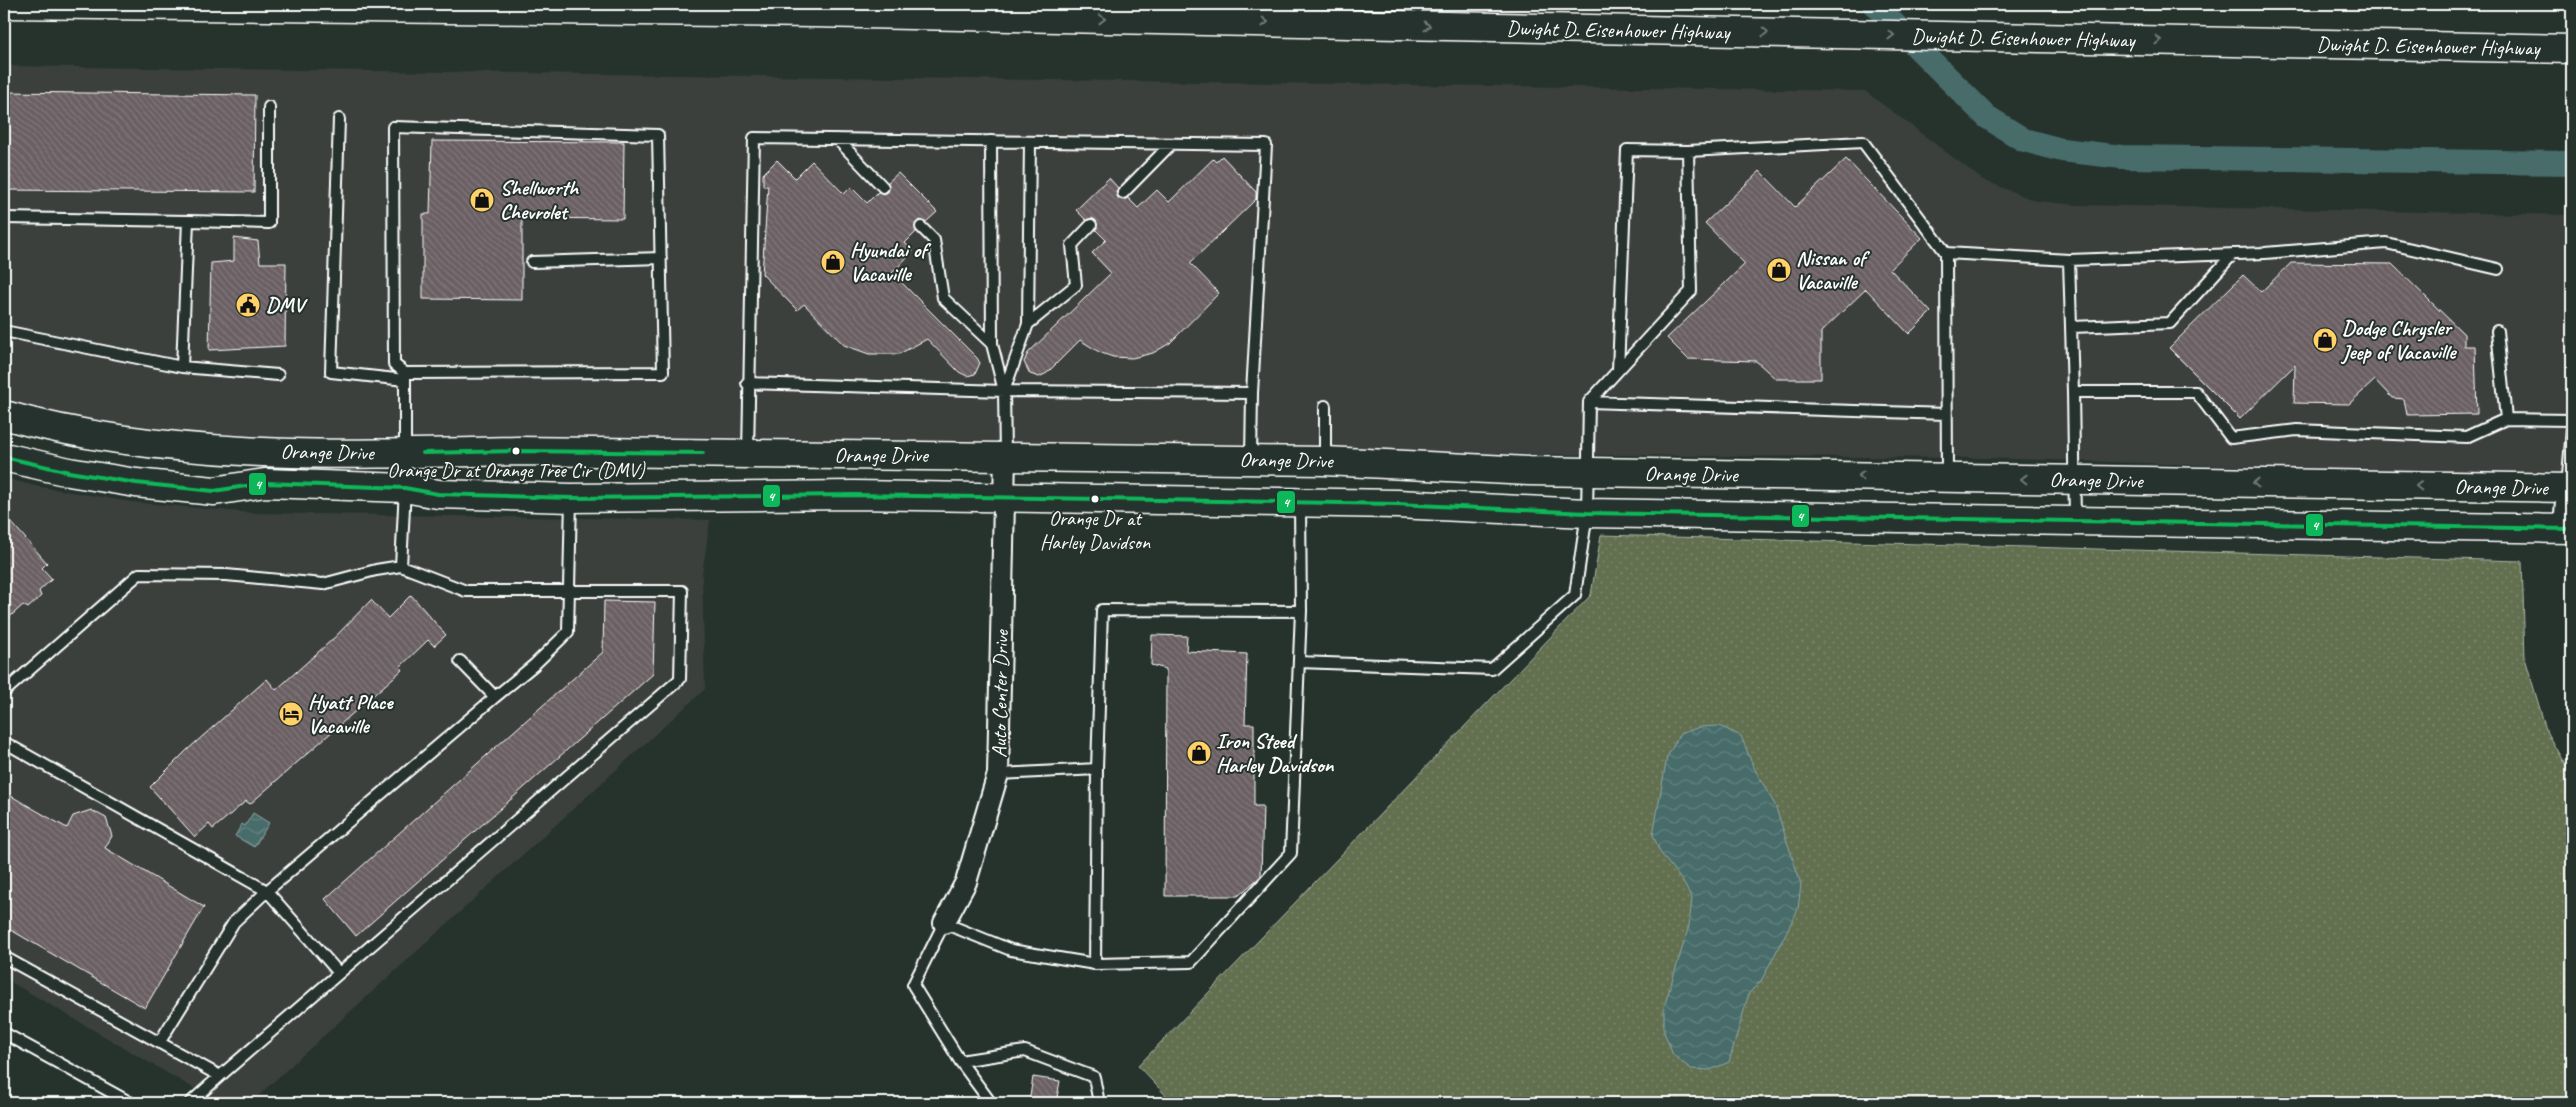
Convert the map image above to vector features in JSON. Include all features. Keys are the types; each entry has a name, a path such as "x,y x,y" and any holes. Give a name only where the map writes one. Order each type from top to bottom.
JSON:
{"main road":[{"name":"Dwight D. Eisenhower Highway","path":"4,4 813,13 2572,49"},
{"name":"Orange Drive","path":"4,415 40,425 156,446 405,454 517,451 1325,460 1588,472 2570,488"},
{"name":"Orange Drive","path":"4,457 69,472 136,484 214,491 264,483 405,488 438,494 571,498 817,495 1397,504 1587,513 2568,529"}],"street":[{"name":"Auto Center Drive","path":"944,923 966,882 998,774 1006,456"},
{"path":"2568,529 2570,488"}],"lane":[{"path":"4,218 269,223 269,107"},
{"path":"339,120 331,372 405,377 663,372 658,135 393,127 394,364 405,377 405,488 401,566"},
{"path":"748,454 747,383 754,138 1266,145 1252,393 1251,460"},
{"path":"837,139 883,187"},
{"path":"991,141 992,344 1004,391 1006,456"},
{"path":"1004,391 1028,324 1030,142"},
{"path":"1618,370 1627,150 1688,151 1863,142 1946,253 1947,478"},
{"path":"1123,193 1171,144"},
{"path":"1299,662 1492,669 1575,595 1587,513 1588,402 1690,291 1688,151"},
{"path":"182,367 188,221"},
{"path":"1028,324 1076,285 1072,245 1091,225"},
{"path":"921,227 934,240 943,298 992,344"},
{"path":"1946,253 2070,260 2233,254 2386,243 2498,269"},
{"path":"2072,328 2170,323 2233,254"},
{"path":"532,262 661,258"},
{"path":"2070,260 2075,521"},
{"path":"4,331 182,367 278,375"},
{"path":"2497,331 2506,419"},
{"path":"747,383 1004,391 1252,393"},
{"path":"2073,392 2196,392 2231,438 2297,430 2466,437 2506,419 2572,420"},
{"path":"1588,402 1946,414"},
{"path":"1325,406 1325,460"},
{"path":"2570,488 2572,429"},
{"path":"159,1043 234,922 267,891 495,697 568,632 571,498"},
{"path":"991,1103 960,1061 914,985 944,923 1011,950 1095,964 1191,962 1291,853 1301,611 1300,503"},
{"path":"4,692 139,574 226,575 323,584 376,570 401,566 466,591 682,591 680,679 190,1103"},
{"path":"1095,964 1097,769 1102,610 1301,611"},
{"path":"460,661 495,697"},
{"path":"4,742 267,891 339,974"},
{"path":"998,774 1097,769"},
{"path":"4,957 220,1076"},
{"path":"4,1033 131,1103"},
{"path":"960,1061 1025,1051 1094,1077 1099,1103"}],"shaded area":[{"path":"4,66 1865,91 1983,180 2036,201 2078,205 2572,215 2572,477 1984,458 717,448 240,439 176,435 4,406"},
{"path":"4,478 35,486 131,502 252,513 710,520 702,574 705,689 250,1103 219,1103 4,978"}],"green space":[{"path":"1601,535 2522,561 2525,658 2547,733 2572,777 2572,1103 1173,1103 1138,1066 1591,595"}],"water":[{"path":"1720,726 1741,736 1753,766 1775,805 1801,884 1798,909 1761,981 1749,993 1729,1062 1710,1070 1691,1069 1673,1055 1664,1032 1664,1007 1689,926 1692,898 1683,882 1660,852 1653,835 1667,757 1680,734 1700,727"},
{"path":"253,813 269,823 254,847 235,836 242,824 245,826"}],"building":[{"path":"4,92 255,95 254,192 4,190"},
{"path":"432,141 624,142 623,219 522,218 522,300 423,299 423,214 430,214"},
{"path":"1222,156 1256,192 1256,199 1190,263 1219,293 1170,343 1153,353 1132,358 1113,357 1099,352 1080,340 1047,373 1039,377 1030,374 1024,362 1028,353 1111,273 1092,253 1106,240 1096,230 1097,223 1092,218 1086,220 1076,210 1109,178 1118,188 1116,192 1118,198 1122,200 1128,198 1138,208 1157,190 1169,202 1213,159 1216,162"},
{"path":"1846,159 1922,238 1890,269 1931,312 1909,334 1866,289 1821,332 1821,379 1776,379 1756,361 1688,359 1667,338 1745,264 1705,223 1760,171 1795,207"},
{"name":"Hyundai of Vacaville","path":"777,160 795,178 812,161 844,194 851,187 867,203 878,192 884,194 888,192 888,182 898,173 937,212 926,222 920,220 916,223 916,232 905,243 913,251 892,273 977,358 980,363 975,374 967,376 959,372 927,339 899,354 869,354 844,345 804,304 797,310 762,274 768,186 763,186 763,174"},
{"name":"DMV","path":"234,238 258,241 260,263 286,263 285,346 209,350 211,263 234,261"},
{"path":"2291,263 2392,264 2464,334 2464,346 2475,346 2477,414 2407,415 2404,399 2392,398 2375,380 2349,404 2294,403 2295,365 2240,419 2169,348 2243,275 2261,292"},
{"path":"4,514 47,563 42,568 52,579 39,591 41,596 28,608 23,605 4,622"},
{"name":"Hyatt Place Vacaville","path":"411,595 446,635 434,646 428,640 400,667 402,670 250,804 246,801 213,829 209,824 195,837 150,787 186,751 267,679 276,690 335,637 371,600 388,618"},
{"path":"604,601 655,602 653,674 356,936 325,899 603,652"},
{"path":"1152,635 1187,636 1186,651 1247,654 1245,724 1254,724 1254,806 1263,806 1261,876 1238,896 1165,896 1166,669 1151,665"},
{"path":"4,792 67,828 73,816 91,810 106,818 112,836 105,848 204,907 145,1008 4,926"},
{"path":"1033,1077 1060,1081 1056,1103 1029,1103"}],"waterway":[{"path":"1874,4 1987,117 2024,140 2062,150 2122,157 2572,163"}],"transit line":[{"name":"4","path":"423,453 517,451 703,453"},
{"name":"4","path":"4,457 69,472 136,483 214,491 265,483 405,488 438,494 571,498 854,495 1397,504 1587,513 2572,529"}],"place":[{"name":"Shellworth Chevrolet","path":"482,200"},
{"name":"Hyundai of Vacaville","path":"833,262"},
{"name":"Nissan of Vacaville","path":"1779,270"},
{"name":"DMV","path":"248,305"},
{"name":"Dodge Chrysler Jeep of Vacaville","path":"2325,340"},
{"name":"Orange Dr at Orange Tree Cir (DMV)","path":"516,451"},
{"name":"Orange Dr at Harley Davidson","path":"1095,499"},
{"name":"Hyatt Place Vacaville","path":"291,714"},
{"name":"Iron Steed Harley Davidson","path":"1199,753"}]}
